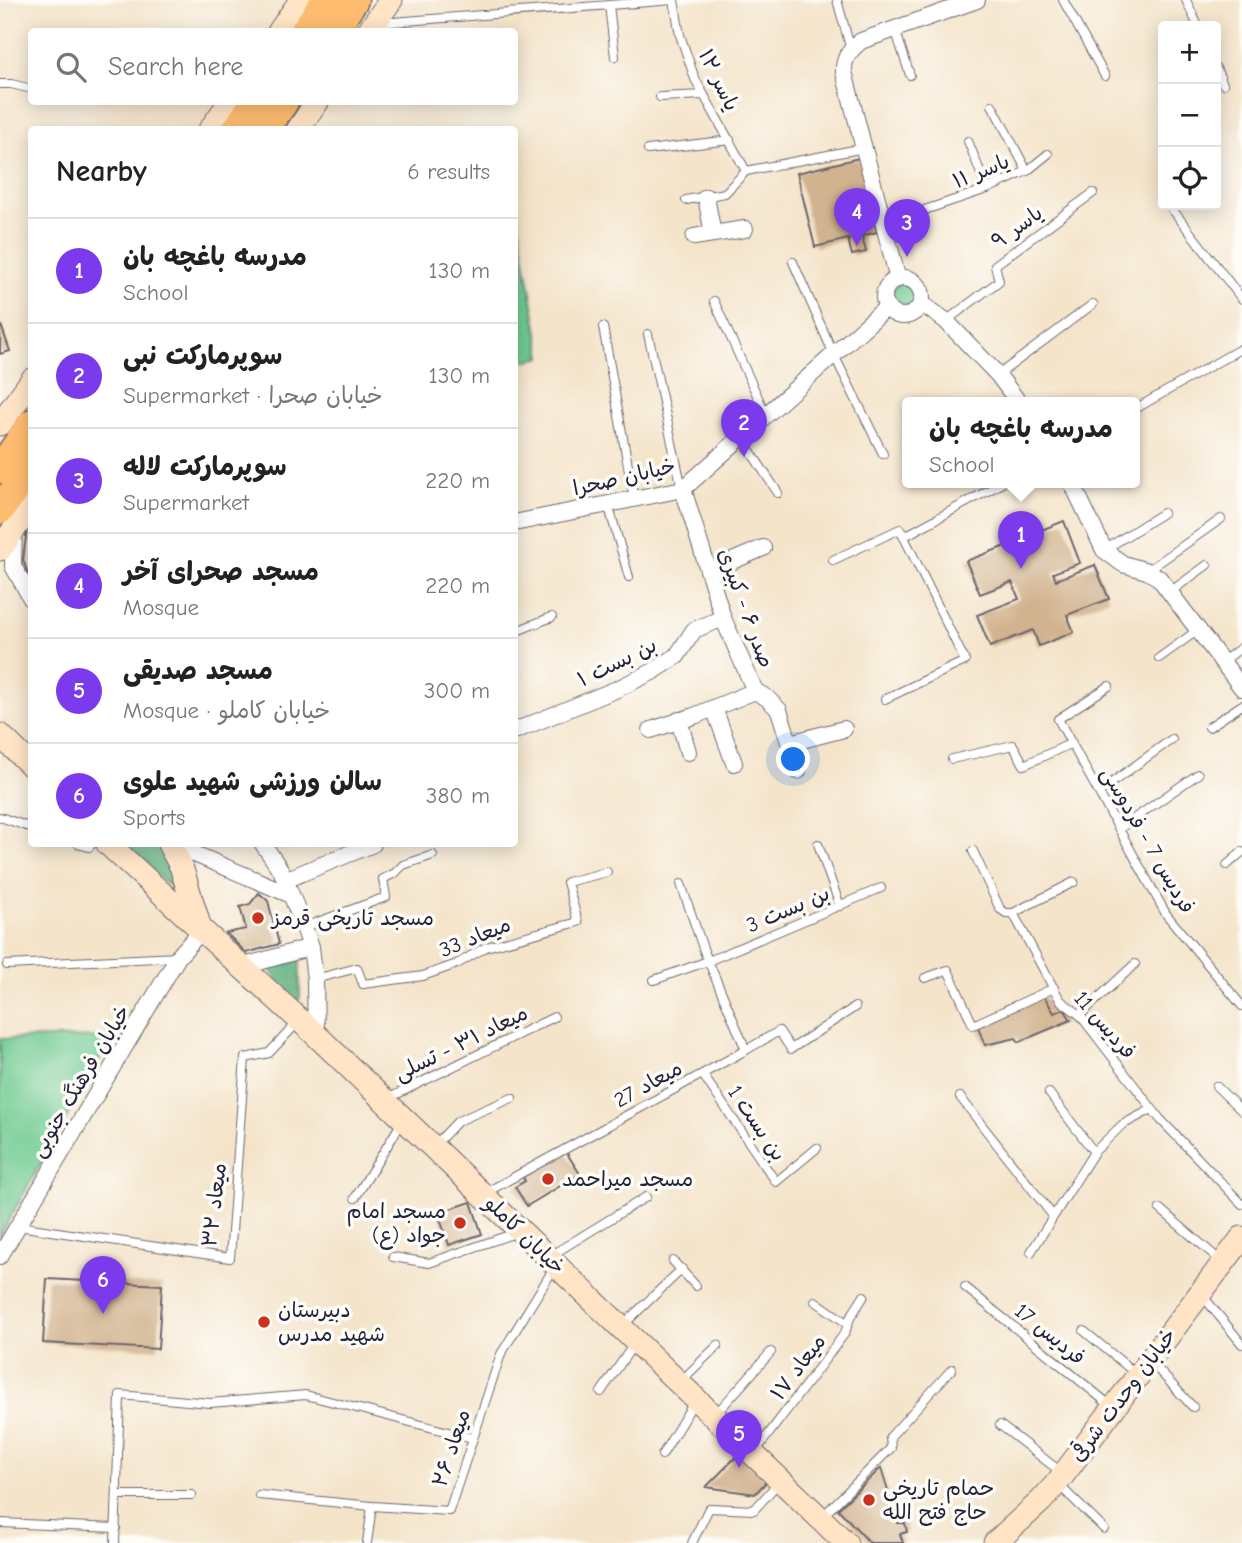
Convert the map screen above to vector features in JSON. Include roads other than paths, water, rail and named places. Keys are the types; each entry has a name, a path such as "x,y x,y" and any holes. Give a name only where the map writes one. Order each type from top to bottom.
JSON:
{"highway":[{"path":"307,28 326,0"},
{"path":"335,28 354,0"},
{"path":"239,126 253,105"},
{"path":"267,126 282,105"},
{"path":"0,469 28,429"},
{"path":"7,519 28,474"}],"street":[{"path":"282,28 301,0"},
{"path":"371,28 391,0"},
{"path":"898,279 844,72 844,63 851,50 861,41 977,0"},
{"path":"213,126 228,105"},
{"path":"301,126 315,105"},
{"path":"706,197 713,234"},
{"path":"694,237 746,229"},
{"path":"898,279 908,279 917,284 921,303 915,312 905,316 895,314 885,303 885,293 890,284 898,279"},
{"path":"921,303 946,321 998,375 1014,397"},
{"name":"خیابان صحرا","path":"518,522 682,489 887,307"},
{"path":"0,424 28,386"},
{"path":"1074,488 1104,550 1123,564 1153,574 1170,592 1242,688"},
{"name":"صدر ۶ - کبیری","path":"682,489 723,618 755,691 779,710 798,771"},
{"path":"0,550 7,519 28,506"},
{"path":"7,519 13,566 28,593"},
{"path":"709,571 763,548"},
{"name":"بن بست ۱","path":"518,730 654,671 677,656 694,630 723,618"},
{"path":"651,730 755,691"},
{"path":"714,708 734,763"},
{"path":"0,720 20,752"},
{"path":"679,720 688,751"},
{"path":"790,743 844,729"},
{"path":"0,735 20,752"},
{"name":"خیابان کاملو","path":"110,847 300,1021 846,1543"},
{"path":"172,847 181,866 201,931"},
{"path":"178,847 288,887 367,847"},
{"path":"264,847 282,872 311,947 315,985 311,1001 297,1007 300,1021"},
{"name":"خیابان فرهنگ جنوبی","path":"2,1249 178,957 201,931"},
{"path":"241,967 311,947"},
{"path":"300,1021 315,985"},
{"name":"خیابان وحدت شرقی","path":"995,1543 1041,1501 1060,1478 1242,1238"}],"lane":[{"name":"یاسر ۱۲","path":"371,28 674,0 680,35 695,79 747,170"},
{"path":"837,0 851,50"},
{"path":"1063,0 1105,76"},
{"path":"1186,0 1196,21"},
{"path":"609,5 615,57"},
{"path":"895,29 910,75"},
{"path":"1221,79 1223,84"},
{"path":"0,84 28,88"},
{"path":"660,97 704,94"},
{"path":"992,105 1027,172"},
{"path":"648,150 730,140"},
{"path":"968,141 987,190"},
{"path":"685,200 725,193 747,170 864,148"},
{"name":"یاسر ۱۱","path":"883,224 987,190 1027,172 1048,154"},
{"name":"یاسر ۹","path":"946,321 999,281 995,265 1093,193"},
{"path":"1173,210 1242,299"},
{"path":"793,262 834,355 883,454"},
{"path":"714,301 766,415"},
{"path":"998,375 1093,304"},
{"path":"603,327 634,499"},
{"path":"648,334 682,489"},
{"path":"1140,406 1242,348"},
{"path":"741,438 778,493"},
{"path":"905,536 990,488"},
{"path":"608,504 629,577"},
{"path":"1104,550 1163,513"},
{"path":"1153,574 1221,519"},
{"path":"833,560 900,528 965,661 885,699"},
{"path":"1170,592 1207,565"},
{"path":"518,630 552,617"},
{"path":"1158,658 1198,630"},
{"path":"1222,662 1242,647"},
{"name":"فردیس 7 - فردوسی","path":"1110,685 1059,719 1166,914 1242,1006"},
{"path":"1209,727 1242,705"},
{"path":"1099,792 1172,739"},
{"path":"952,759 1013,745 1024,765 1072,743"},
{"path":"1119,829 1198,774"},
{"path":"0,817 28,827"},
{"path":"818,844 840,906"},
{"name":"فردیس 11","path":"973,851 1000,909 1013,913 1060,1000 1080,1015 1160,1119 1242,1204"},
{"path":"1227,865 1242,852"},
{"path":"304,927 386,897 383,879 403,865 433,855"},
{"name":"میعاد 33","path":"315,985 358,968 363,984 423,976 457,964 486,947 578,922 568,882 607,872"},
{"path":"1013,913 1074,882"},
{"path":"681,884 708,961 746,1050"},
{"name":"بن بست 3","path":"654,979 708,961 881,888"},
{"path":"7,965 178,957"},
{"path":"1080,1015 1135,964"},
{"path":"925,978 948,970 973,1026 1054,988"},
{"name":"میعاد 27","path":"482,1195 779,1031 791,1049 855,1007"},
{"name":"میعاد ۳۱ - تسلی","path":"384,1101 554,1017"},
{"name":"میعاد ۳۲","path":"18,1226 230,1258 245,1058 269,1053 300,1021"},
{"name":"بن بست 1","path":"703,1074 776,1182 817,1148"},
{"path":"1216,1086 1242,1111"},
{"path":"1049,1093 1094,1152"},
{"path":"960,1097 1053,1216"},
{"path":"433,1147 458,1121 512,1098"},
{"path":"1031,1252 1094,1152 1122,1125 1153,1108"},
{"path":"355,1198 403,1119"},
{"path":"552,1262 646,1197"},
{"path":"1160,1209 1223,1263"},
{"path":"393,1257 429,1263 520,1231"},
{"path":"673,1261 696,1286"},
{"name":"میعاد ۲۶","path":"259,1495 449,1511 501,1354 552,1262"},
{"path":"601,1392 628,1334 682,1269"},
{"name":"فردیس 17","path":"965,1287 1114,1408"},
{"path":"1200,1292 1242,1344"},
{"name":"میعاد ۱۷","path":"754,1455 845,1333 850,1318 864,1296"},
{"path":"815,1301 848,1324"},
{"path":"1084,1331 1143,1367 1193,1407"},
{"path":"679,1383 718,1345"},
{"path":"713,1416 771,1352"},
{"path":"820,1519 891,1448 890,1437 952,1369"},
{"path":"115,1543 120,1395 210,1403 306,1395 472,1438"},
{"path":"662,1455 696,1399"},
{"path":"1000,1425 1060,1478 1104,1529"},
{"path":"692,1543 709,1508 754,1510 780,1480"},
{"path":"117,1495 192,1495"},
{"path":"366,1543 372,1506"},
{"path":"0,1522 116,1528"}],"place":[{"name":"مسجد صحرای آخر","path":"857,246"},
{"name":"سوپرمارکت لاله","path":"907,257"},
{"name":"سوپرمارکت نبی","path":"744,457"},
{"name":"مدرسه باغچه بان","path":"1021,569"},
{"name":"مسجد تاریخی قرمز","path":"258,918"},
{"name":"مسجد میراحمد","path":"548,1179"},
{"name":"مسجد امام جواد (ع)","path":"460,1223"},
{"name":"سالن ورزشی شهید علوی","path":"103,1314"},
{"name":"دبیرستان شهید مدرس","path":"264,1322"},
{"name":"مسجد صدیقی","path":"739,1468"},
{"name":"حمام تاریخی حاج فتح الله","path":"869,1500"}]}
